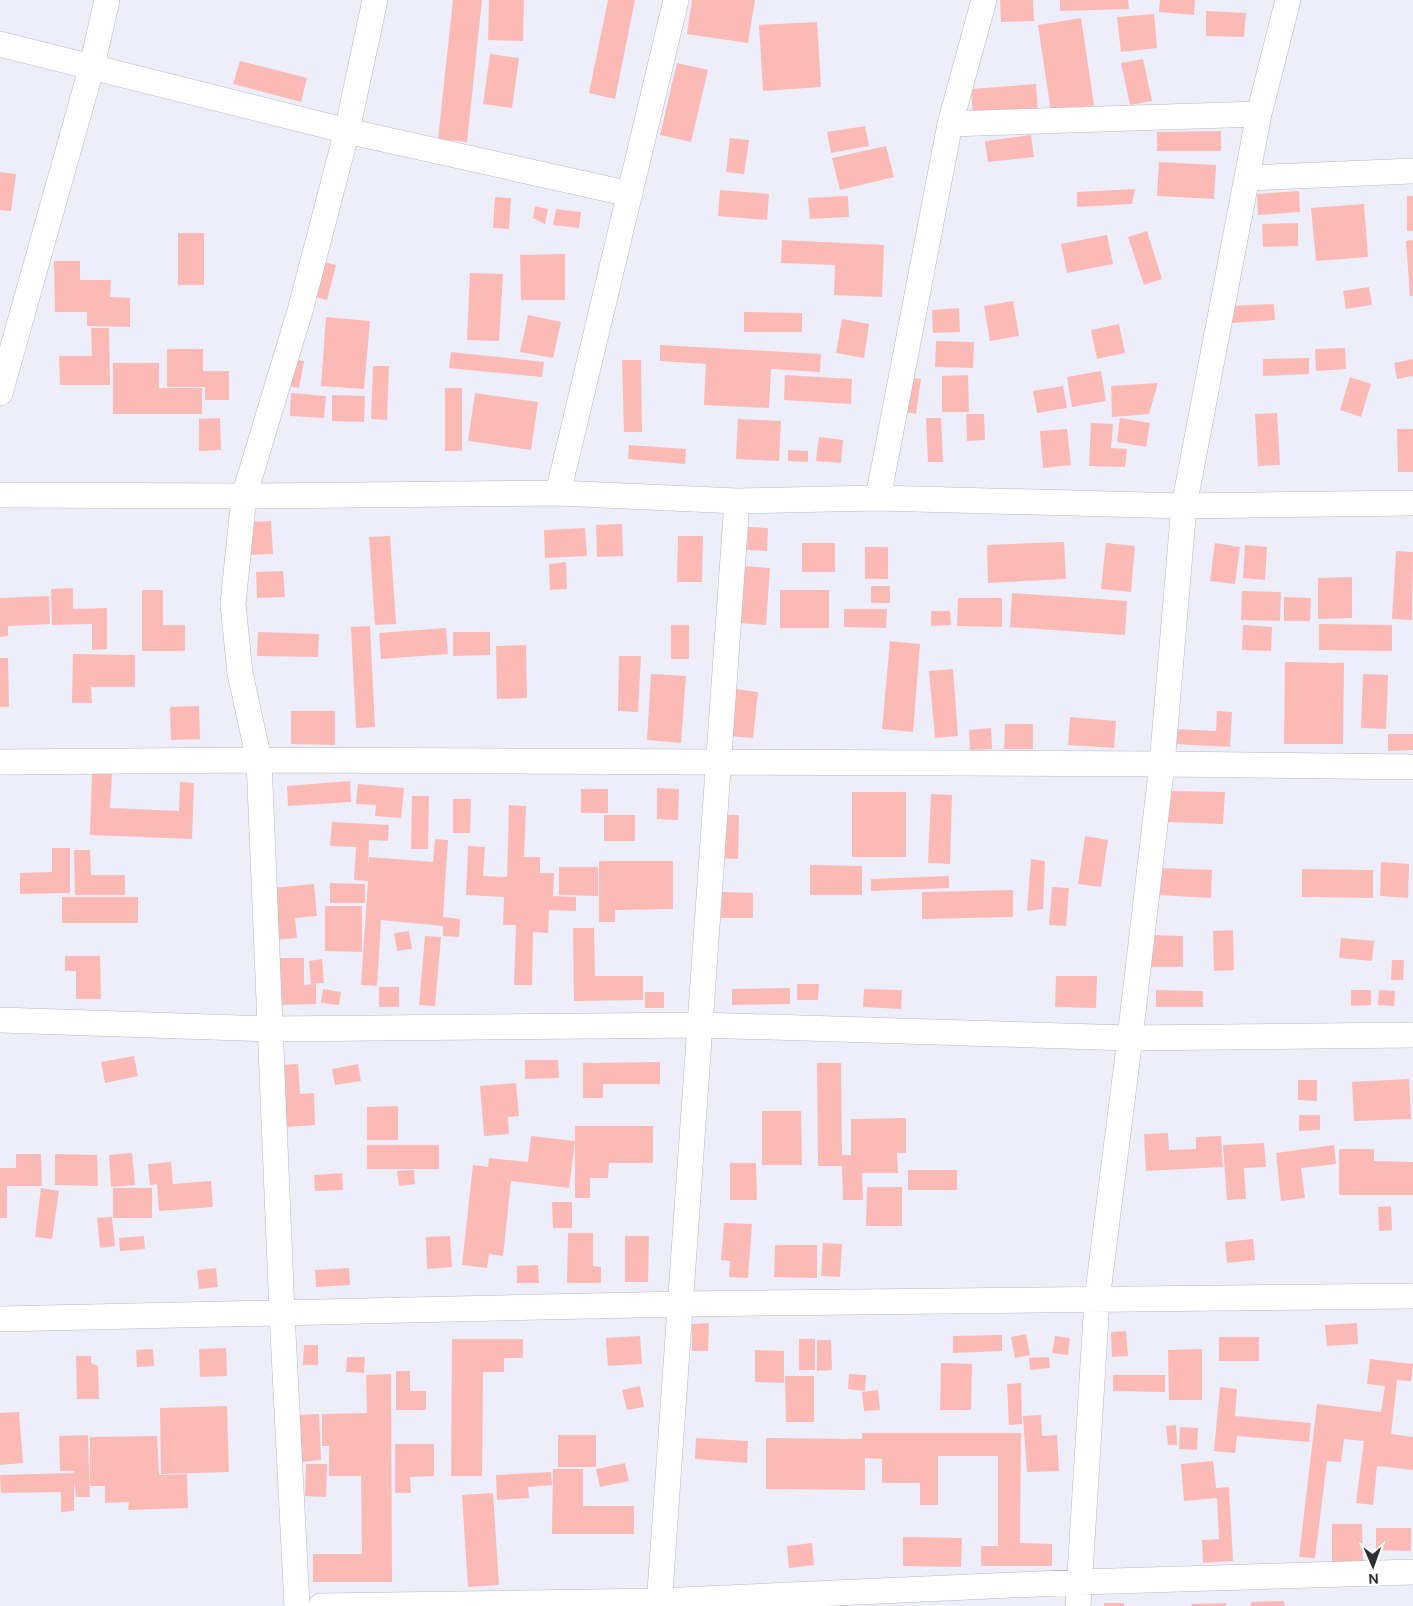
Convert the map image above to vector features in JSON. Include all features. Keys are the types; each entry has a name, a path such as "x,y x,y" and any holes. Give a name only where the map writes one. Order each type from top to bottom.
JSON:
{"street":[{"path":"0,394 92,66 106,0"},
{"path":"297,1606 282,1313 259,760 240,673 233,604 244,496 300,311 347,131 375,0"},
{"path":"558,493 676,0"},
{"path":"878,498 950,124 984,0"},
{"path":"1079,1594 1097,1300 1162,764 1184,506 1259,114 1288,0"},
{"path":"0,44 347,131 630,194"},
{"path":"950,124 1259,114"},
{"path":"1248,178 1413,171"},
{"path":"0,495 244,496 558,493 737,500 878,498 1184,506 1413,503"},
{"path":"659,1603 737,500"},
{"path":"0,762 259,760 1413,767"},
{"path":"0,1020 270,1028 701,1025 1130,1038 1413,1035"},
{"path":"0,1319 681,1304 1413,1296"},
{"path":"321,1606 659,1603 1079,1594 1413,1572"}],"building":[{"path":"453,0 482,0 467,142 438,139"},
{"path":"489,0 524,0 523,41 488,40"},
{"path":"608,0 635,0 615,99 589,93"},
{"path":"692,0 755,0 748,43 687,34"},
{"path":"1000,0 1033,0 1034,21 1001,22"},
{"path":"1060,0 1128,0 1129,9 1060,11"},
{"path":"1160,0 1195,0 1194,15 1159,12"},
{"path":"1206,11 1246,13 1244,37 1206,36"},
{"path":"1154,14 1157,48 1121,52 1117,17"},
{"path":"1081,18 1094,105 1051,112 1038,25"},
{"path":"817,22 821,87 763,91 759,25"},
{"path":"490,54 519,58 512,108 483,104"},
{"path":"1143,59 1152,101 1130,105 1121,63"},
{"path":"240,61 307,78 301,102 233,84"},
{"path":"677,63 708,70 691,142 660,135"},
{"path":"1036,84 1038,113 973,118 971,89"},
{"path":"865,126 869,146 831,153 827,132"},
{"path":"1221,131 1221,151 1157,151 1157,132"},
{"path":"1031,135 1034,157 988,162 985,141"},
{"path":"730,138 749,140 744,174 726,172"},
{"path":"886,146 894,177 840,190 832,158"},
{"path":"1159,162 1216,165 1214,199 1157,196"},
{"path":"0,172 16,174 11,211 0,210"},
{"path":"1135,189 1132,204 1077,207 1077,192"},
{"path":"720,190 769,194 767,220 718,216"},
{"path":"1299,191 1300,212 1258,215 1257,194"},
{"path":"848,196 849,217 810,219 808,198"},
{"path":"1407,196 1413,196 1413,231 1407,231"},
{"path":"495,197 511,198 509,229 493,228"},
{"path":"1364,204 1368,257 1316,261 1311,208"},
{"path":"535,206 548,209 545,224 533,218"},
{"path":"556,209 581,212 579,228 553,225"},
{"path":"1298,223 1298,246 1263,247 1262,224"},
{"path":"1147,231 1162,279 1144,285 1128,237"},
{"path":"178,233 204,233 204,285 178,285"},
{"path":"1107,235 1113,264 1067,273 1061,244"},
{"path":"782,240 884,245 882,297 834,295 835,265 781,263"},
{"path":"1413,240 1413,296 1410,296 1406,241"},
{"path":"565,254 565,300 521,300 520,255"},
{"path":"54,261 80,261 80,280 111,280 110,297 130,298 130,327 87,326 87,312 55,312"},
{"path":"320,261 336,265 327,300 311,296"},
{"path":"470,273 503,274 499,341 467,340"},
{"path":"1369,287 1372,305 1346,309 1343,291"},
{"path":"1013,301 1019,336 990,341 984,306"},
{"path":"1274,304 1275,320 1231,323 1230,306"},
{"path":"959,308 960,332 933,333 932,310"},
{"path":"744,312 802,313 802,332 744,332"},
{"path":"528,315 561,322 553,358 520,352"},
{"path":"326,317 370,321 364,389 321,386"},
{"path":"842,319 869,324 864,358 836,353"},
{"path":"1119,324 1125,353 1097,359 1091,330"},
{"path":"91,328 109,328 110,385 60,385 59,356 92,356"},
{"path":"936,341 974,342 973,368 935,367"},
{"path":"660,345 821,354 820,372 771,369 769,408 704,405 706,364 660,361"},
{"path":"1345,348 1346,369 1316,371 1315,349"},
{"path":"167,349 203,349 203,371 229,371 229,400 205,400 205,387 167,387"},
{"path":"451,352 544,362 542,377 449,368"},
{"path":"1309,358 1309,374 1263,376 1263,359"},
{"path":"292,359 304,361 299,388 286,386"},
{"path":"1413,359 1413,376 1397,379 1394,363"},
{"path":"622,360 641,360 642,432 624,432"},
{"path":"113,363 159,363 159,388 202,388 202,414 113,414"},
{"path":"373,366 389,366 387,420 371,419"},
{"path":"1101,371 1106,401 1072,407 1067,377"},
{"path":"785,375 852,379 851,404 784,400"},
{"path":"968,375 969,412 942,412 942,376"},
{"path":"906,377 921,379 916,414 901,411"},
{"path":"1350,377 1371,384 1361,417 1340,410"},
{"path":"1158,383 1149,414 1112,417 1111,386"},
{"path":"1063,386 1067,408 1037,413 1033,391"},
{"path":"445,388 462,388 462,451 445,451"},
{"path":"291,393 326,396 324,418 290,416"},
{"path":"475,393 538,402 531,450 468,441"},
{"path":"332,395 365,396 364,422 332,421"},
{"path":"1277,413 1280,465 1258,466 1255,414"},
{"path":"966,414 984,414 985,440 967,441"},
{"path":"220,418 221,450 199,451 199,419"},
{"path":"926,418 941,418 943,462 928,462"},
{"path":"1120,418 1150,423 1146,447 1117,442"},
{"path":"738,419 781,421 779,461 736,459"},
{"path":"1091,423 1113,424 1111,448 1127,449 1125,467 1089,466"},
{"path":"1067,429 1071,465 1043,468 1040,431"},
{"path":"1397,429 1413,429 1413,472 1398,472"},
{"path":"819,437 843,440 841,463 816,461"},
{"path":"629,445 686,449 685,464 628,459"},
{"path":"788,450 808,451 808,462 788,461"},
{"path":"271,521 273,554 251,555 250,522"},
{"path":"622,524 623,556 597,557 596,525"},
{"path":"748,527 768,528 767,551 747,550"},
{"path":"585,528 587,556 545,558 544,530"},
{"path":"390,536 396,624 375,625 369,537"},
{"path":"678,536 703,536 702,582 677,582"},
{"path":"1064,542 1066,579 988,583 987,545"},
{"path":"802,543 835,543 835,572 802,572"},
{"path":"1106,543 1135,546 1131,592 1101,589"},
{"path":"1215,543 1240,547 1235,584 1210,581"},
{"path":"1245,545 1267,547 1265,580 1243,578"},
{"path":"865,547 888,547 888,579 865,579"},
{"path":"1396,551 1413,552 1412,620 1392,619"},
{"path":"566,562 567,589 550,590 549,564"},
{"path":"742,566 770,568 766,625 738,623"},
{"path":"283,571 285,597 257,598 256,572"},
{"path":"1352,577 1352,618 1318,619 1318,578"},
{"path":"871,586 890,586 890,603 871,603"},
{"path":"73,588 73,609 107,608 107,649 92,650 92,624 52,625 51,589"},
{"path":"142,590 163,590 163,625 185,625 185,651 142,651"},
{"path":"780,590 829,590 829,628 780,628"},
{"path":"1242,591 1281,592 1280,621 1241,620"},
{"path":"1012,593 1127,601 1125,635 1010,627"},
{"path":"49,596 50,624 8,626 8,636 0,637 0,598"},
{"path":"1284,597 1311,598 1310,621 1284,621"},
{"path":"958,598 1002,598 1002,627 957,626"},
{"path":"844,609 887,609 886,628 844,627"},
{"path":"931,611 950,611 951,625 931,626"},
{"path":"1319,624 1392,625 1392,651 1319,650"},
{"path":"671,625 689,625 689,659 671,659"},
{"path":"1243,625 1272,627 1271,651 1242,650"},
{"path":"370,626 375,727 356,728 351,627"},
{"path":"446,628 448,654 381,659 379,633"},
{"path":"258,632 319,634 318,657 257,656"},
{"path":"453,632 490,632 490,655 453,656"},
{"path":"890,641 920,644 913,732 882,729"},
{"path":"526,645 527,698 497,699 496,646"},
{"path":"73,654 135,655 135,687 91,687 92,703 72,703"},
{"path":"619,656 641,656 638,712 618,711"},
{"path":"0,658 8,658 9,707 0,707"},
{"path":"1285,662 1344,663 1343,744 1284,744"},
{"path":"953,669 958,736 935,738 929,671"},
{"path":"651,674 686,676 681,743 647,740"},
{"path":"1363,674 1388,675 1386,729 1361,728"},
{"path":"735,689 758,692 753,738 729,736"},
{"path":"199,706 200,739 171,740 170,707"},
{"path":"291,711 335,711 335,745 291,744"},
{"path":"1217,711 1232,712 1230,747 1175,744 1176,729 1216,731"},
{"path":"1070,717 1116,721 1114,748 1068,745"},
{"path":"1005,724 1033,724 1033,749 1004,749"},
{"path":"991,728 992,749 970,750 969,730"},
{"path":"1388,734 1413,734 1413,750 1388,751"},
{"path":"92,773 112,773 110,808 179,811 180,782 194,783 192,839 90,835"},
{"path":"350,781 351,802 288,806 287,786"},
{"path":"358,784 404,788 401,818 375,816 376,805 356,804"},
{"path":"657,788 679,789 678,820 657,819"},
{"path":"581,789 608,789 608,813 581,813"},
{"path":"1167,791 1225,792 1223,824 1166,822"},
{"path":"852,792 906,792 906,857 852,857"},
{"path":"931,794 952,795 950,864 928,863"},
{"path":"412,796 429,796 428,849 411,849"},
{"path":"453,799 471,799 470,833 453,833"},
{"path":"509,805 526,806 524,857 540,857 540,873 554,873 553,896 576,897 576,911 549,910 548,933 533,932 532,985 514,985 516,925 503,925 504,897 466,895 468,846 485,847 483,876 507,877"},
{"path":"604,815 635,815 635,841 604,841"},
{"path":"722,815 739,815 738,859 721,858"},
{"path":"332,822 389,825 388,841 369,840 368,866 369,857 433,862 435,839 448,840 443,917 460,919 459,937 443,936 443,926 381,920 377,986 361,985 368,881 354,880 356,847 330,846"},
{"path":"1085,836 1108,840 1101,887 1078,884"},
{"path":"52,848 70,848 70,893 20,894 20,873 52,872"},
{"path":"74,850 90,850 91,875 125,875 125,895 75,895"},
{"path":"1031,859 1045,861 1043,909 1027,911"},
{"path":"599,861 673,861 673,909 615,910 615,922 599,922"},
{"path":"1381,862 1409,864 1408,898 1380,896"},
{"path":"810,865 862,866 862,895 810,895"},
{"path":"559,867 598,867 598,896 559,895"},
{"path":"1160,868 1212,870 1211,898 1158,895"},
{"path":"1302,869 1373,870 1373,898 1302,897"},
{"path":"949,876 949,888 871,891 871,879"},
{"path":"330,883 365,884 365,903 330,903"},
{"path":"314,884 317,916 295,918 297,938 276,940 272,888"},
{"path":"1052,887 1069,888 1066,926 1049,925"},
{"path":"1013,890 1013,917 922,919 922,892"},
{"path":"722,892 753,893 753,918 721,918"},
{"path":"62,897 138,897 138,923 62,923"},
{"path":"325,906 362,906 362,952 325,951"},
{"path":"573,928 594,928 595,976 643,976 643,1000 574,1001"},
{"path":"1233,930 1234,970 1214,971 1213,931"},
{"path":"409,931 412,949 397,951 394,933"},
{"path":"1151,935 1183,936 1183,967 1151,967"},
{"path":"425,936 441,937 435,1006 419,1005"},
{"path":"1341,938 1374,941 1372,961 1339,958"},
{"path":"65,956 100,956 101,999 76,999 76,971 65,971"},
{"path":"276,958 304,958 304,985 316,984 316,1004 277,1005"},
{"path":"322,959 324,983 311,984 309,961"},
{"path":"1392,960 1404,960 1403,980 1391,980"},
{"path":"1056,976 1097,976 1096,1008 1055,1007"},
{"path":"797,984 819,984 818,1000 797,1000"},
{"path":"379,987 399,987 399,1007 379,1007"},
{"path":"790,988 790,1004 732,1005 732,989"},
{"path":"323,989 341,992 339,1005 321,1003"},
{"path":"864,989 902,990 901,1009 863,1007"},
{"path":"1156,990 1203,991 1203,1007 1156,1007"},
{"path":"1351,990 1371,990 1371,1005 1351,1006"},
{"path":"1379,990 1395,991 1394,1006 1378,1005"},
{"path":"645,992 664,992 664,1008 645,1008"},
{"path":"134,1056 138,1076 105,1083 101,1062"},
{"path":"525,1060 558,1060 559,1078 525,1079"},
{"path":"660,1062 660,1084 603,1084 603,1098 583,1098 583,1063"},
{"path":"817,1063 841,1063 842,1155 851,1155 851,1119 906,1118 906,1153 897,1153 898,1173 862,1173 863,1200 843,1200 842,1166 818,1166"},
{"path":"298,1064 300,1094 314,1093 315,1125 286,1127 282,1065"},
{"path":"358,1064 361,1081 335,1085 332,1069"},
{"path":"1409,1079 1411,1119 1354,1121 1352,1082"},
{"path":"1298,1080 1317,1080 1317,1101 1298,1100"},
{"path":"516,1083 519,1116 508,1117 509,1134 484,1136 480,1086"},
{"path":"398,1106 398,1140 367,1140 367,1107"},
{"path":"762,1111 801,1111 802,1165 762,1165"},
{"path":"1299,1115 1320,1115 1320,1130 1299,1131"},
{"path":"575,1126 653,1126 653,1163 609,1163 608,1178 590,1178 590,1198 575,1198"},
{"path":"1168,1133 1169,1150 1196,1149 1196,1137 1221,1136 1223,1167 1146,1171 1144,1134"},
{"path":"531,1136 575,1141 569,1188 511,1181 503,1256 489,1254 487,1268 462,1265 473,1165 488,1167 489,1158 528,1162"},
{"path":"1264,1143 1266,1167 1244,1168 1246,1199 1227,1200 1223,1145"},
{"path":"367,1145 439,1145 439,1169 367,1169"},
{"path":"1334,1145 1336,1164 1301,1168 1305,1198 1281,1201 1276,1153"},
{"path":"1339,1149 1374,1149 1374,1161 1413,1162 1413,1195 1339,1195"},
{"path":"132,1153 135,1185 111,1187 109,1155"},
{"path":"16,1154 41,1154 42,1186 7,1186 7,1218 0,1218 0,1168 16,1168"},
{"path":"55,1154 97,1155 98,1186 55,1185"},
{"path":"171,1162 173,1184 211,1181 213,1207 159,1211 157,1184 150,1185 148,1164"},
{"path":"730,1163 756,1163 757,1200 730,1200"},
{"path":"414,1170 415,1184 399,1186 397,1171"},
{"path":"908,1170 957,1170 957,1190 908,1190"},
{"path":"342,1173 343,1190 315,1191 314,1175"},
{"path":"867,1187 902,1187 902,1226 866,1226"},
{"path":"41,1188 59,1191 52,1239 35,1237"},
{"path":"113,1188 152,1188 152,1218 113,1218"},
{"path":"552,1202 572,1202 572,1228 553,1228"},
{"path":"1391,1206 1392,1230 1379,1231 1378,1207"},
{"path":"112,1217 115,1246 100,1248 97,1218"},
{"path":"724,1223 752,1224 748,1278 729,1277 730,1261 721,1260"},
{"path":"568,1233 593,1233 593,1266 601,1267 601,1283 567,1283"},
{"path":"144,1236 145,1249 120,1251 119,1238"},
{"path":"450,1236 452,1267 427,1269 426,1237"},
{"path":"625,1236 649,1236 648,1282 625,1282"},
{"path":"1253,1239 1255,1260 1227,1263 1225,1242"},
{"path":"823,1243 842,1244 840,1277 821,1276"},
{"path":"775,1245 817,1245 817,1278 774,1277"},
{"path":"538,1265 539,1283 517,1283 517,1266"},
{"path":"216,1268 218,1287 199,1289 197,1270"},
{"path":"349,1268 350,1285 316,1287 315,1270"},
{"path":"709,1323 708,1351 692,1351 692,1324"},
{"path":"1357,1323 1358,1344 1327,1346 1325,1325"},
{"path":"1126,1331 1128,1356 1112,1357 1111,1332"},
{"path":"1026,1334 1030,1355 1015,1358 1011,1337"},
{"path":"1002,1335 1002,1351 953,1353 953,1336"},
{"path":"640,1336 642,1364 608,1366 606,1338"},
{"path":"1055,1336 1070,1338 1068,1355 1052,1353"},
{"path":"1219,1337 1259,1337 1259,1361 1219,1361"},
{"path":"452,1339 523,1339 523,1358 504,1358 504,1372 483,1372 482,1476 451,1476"},
{"path":"799,1339 815,1339 815,1370 799,1370"},
{"path":"817,1340 831,1340 832,1370 817,1371"},
{"path":"304,1345 318,1345 318,1365 303,1365"},
{"path":"226,1348 227,1376 200,1377 199,1349"},
{"path":"153,1349 154,1366 137,1367 136,1350"},
{"path":"1202,1349 1202,1400 1169,1400 1168,1350"},
{"path":"755,1350 784,1351 784,1383 755,1382"},
{"path":"76,1356 91,1356 91,1363 98,1366 99,1399 77,1399"},
{"path":"347,1357 365,1357 364,1373 346,1372"},
{"path":"1049,1357 1050,1368 1030,1370 1029,1358"},
{"path":"1370,1359 1413,1364 1411,1381 1397,1380 1391,1434 1413,1437 1413,1470 1377,1466 1373,1505 1356,1503 1364,1441 1344,1439 1341,1462 1327,1461 1315,1558 1299,1557 1317,1404 1381,1412 1385,1386 1367,1384"},
{"path":"941,1363 972,1364 971,1410 940,1410"},
{"path":"396,1371 410,1371 410,1391 426,1391 426,1410 396,1410"},
{"path":"391,1374 392,1582 313,1582 313,1554 362,1554 361,1476 329,1476 329,1446 322,1446 322,1414 367,1413 366,1375"},
{"path":"849,1374 866,1375 865,1391 848,1389"},
{"path":"1113,1375 1165,1375 1165,1392 1113,1391"},
{"path":"785,1376 814,1376 814,1422 786,1422"},
{"path":"1021,1383 1022,1424 1009,1425 1007,1384"},
{"path":"640,1386 644,1407 627,1410 622,1390"},
{"path":"1220,1387 1237,1389 1235,1416 1311,1423 1309,1442 1237,1436 1235,1453 1214,1451"},
{"path":"878,1390 880,1410 864,1411 862,1392"},
{"path":"227,1406 229,1472 161,1474 160,1408"},
{"path":"19,1412 23,1463 0,1465 0,1413"},
{"path":"319,1414 321,1460 302,1462 299,1415"},
{"path":"1041,1415 1042,1436 1057,1435 1059,1471 1027,1472 1023,1416"},
{"path":"1176,1425 1177,1445 1168,1445 1166,1426"},
{"path":"1180,1427 1198,1428 1197,1450 1179,1449"},
{"path":"862,1433 1021,1433 1020,1543 1052,1544 1052,1566 981,1566 981,1546 998,1546 998,1456 938,1456 938,1505 920,1505 920,1483 882,1483 882,1459 865,1458 865,1490 766,1489 766,1438 862,1439"},
{"path":"88,1435 90,1497 76,1497 74,1480 74,1511 61,1512 61,1492 1,1493 0,1475 73,1473 75,1471 60,1471 59,1436"},
{"path":"558,1435 596,1435 596,1467 558,1467"},
{"path":"157,1436 159,1475 187,1474 188,1508 128,1510 129,1502 105,1503 105,1486 90,1486 90,1437"},
{"path":"696,1438 748,1441 747,1463 695,1459"},
{"path":"395,1444 434,1444 434,1476 410,1477 411,1493 395,1493"},
{"path":"1213,1461 1216,1488 1229,1487 1233,1561 1203,1563 1202,1540 1219,1539 1217,1498 1184,1501 1181,1464"},
{"path":"625,1463 629,1481 600,1487 596,1469"},
{"path":"306,1464 327,1464 326,1497 305,1496"},
{"path":"553,1469 583,1469 583,1506 634,1506 634,1534 552,1534"},
{"path":"551,1472 552,1485 528,1487 529,1498 497,1500 496,1475"},
{"path":"493,1493 499,1585 468,1587 462,1495"},
{"path":"1332,1524 1362,1524 1363,1564 1332,1564"},
{"path":"1376,1528 1411,1528 1411,1551 1376,1550"},
{"path":"903,1537 962,1538 961,1567 903,1566"},
{"path":"812,1543 814,1565 789,1568 787,1546"},
{"path":"1284,1601 1285,1606 1251,1606 1251,1602"},
{"path":"1104,1603 1124,1603 1124,1606 1104,1606"},
{"path":"1226,1603 1226,1606 1192,1606 1191,1604"}]}
